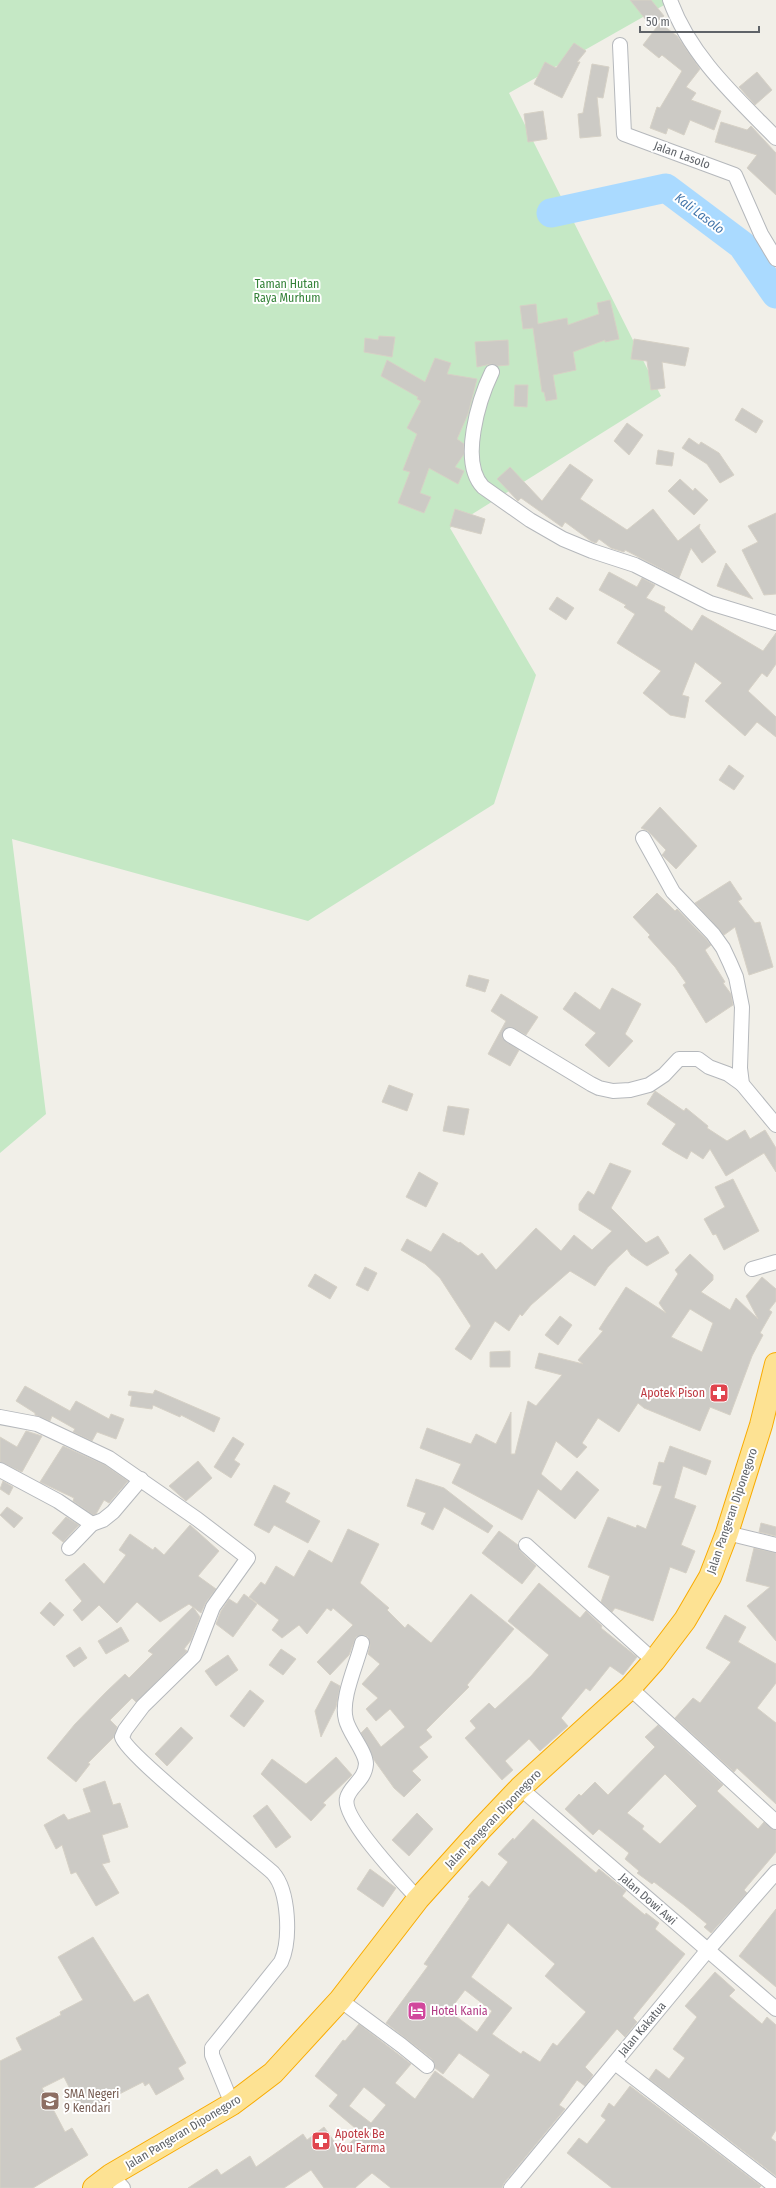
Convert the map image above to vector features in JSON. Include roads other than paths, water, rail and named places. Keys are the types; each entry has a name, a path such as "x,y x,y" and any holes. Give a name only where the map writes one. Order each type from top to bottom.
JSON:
{"highway":[{"name":"Jalan Pangeran Diponegoro","path":"109,2184 232,2104 273,2073 340,2000 418,1899 520,1788 630,1688 654,1661 685,1620 710,1577 727,1533 761,1424 776,1364"}],"street":[{"path":"670,0 685,33 707,64 727,89 776,138"},
{"name":"Jalan Lasolo","path":"620,45 624,134 736,175 761,234 776,259"},
{"path":"492,372 484,389 473,437 472,461 477,480 483,487 530,520 563,538 592,551 635,565 710,603 776,623"},
{"path":"643,838 673,892 713,934 723,948 736,977 742,1007 740,1068 742,1084"},
{"path":"510,1035 548,1060 600,1088 613,1091 630,1090 649,1085 664,1074 679,1059 698,1059 709,1067 728,1074 742,1084 776,1125"},
{"path":"752,1269 776,1262"},
{"path":"0,1417 37,1424 110,1458 142,1479 248,1558 213,1607 194,1656 143,1706 125,1730 122,1738 131,1751 155,1773 273,1873 279,1880 284,1894 287,1940 281,1962 212,2048 212,2055 232,2104"},
{"path":"0,1470 58,1501 92,1524"},
{"path":"69,1548 92,1524 104,1520 114,1512 142,1479"},
{"path":"727,1533 776,1545"},
{"path":"526,1546 654,1661"},
{"path":"362,1643 347,1698 346,1720 366,1763 364,1773 348,1796 347,1803 359,1830 418,1899"},
{"path":"630,1688 776,1822"},
{"name":"Jalan Dowi Awi","path":"520,1788 776,2009"},
{"name":"Jalan Kakatua","path":"511,2188 708,1950 776,1872"},
{"path":"340,2000 427,2066"},
{"path":"615,2063 776,2187"}],"waterway":[{"name":"Kali Lasolo","path":"551,213 666,188 742,245 776,294"}],"place":[{"name":"Apotek Pison","path":"719,1393"},
{"name":"Hotel Kania","path":"417,2011"},
{"name":"SMA Negeri 9 Kendari","path":"50,2101"},
{"name":"Apotek Be You Farma","path":"321,2141"}],"park label":[{"name":"Taman Hutan Raya Murhum","path":"287,291"}]}
